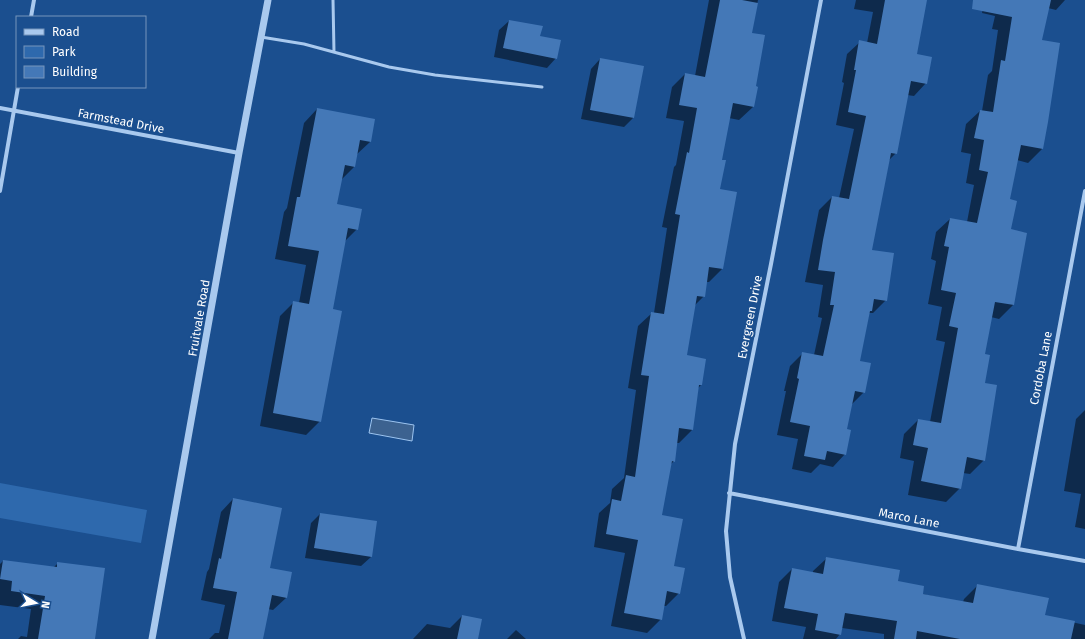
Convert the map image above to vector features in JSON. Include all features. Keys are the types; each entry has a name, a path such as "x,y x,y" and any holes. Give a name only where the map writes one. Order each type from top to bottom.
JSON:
{"street":[{"path":"31,16 34,0"},
{"name":"Fruitvale Road","path":"152,639 239,153 268,0"},
{"name":"Evergreen Drive","path":"744,639 729,569 726,531 729,493 735,444 821,0"},
{"path":"0,191 18,88"},
{"name":"Farmstead Drive","path":"0,108 239,153"},
{"name":"Cordoba Lane","path":"1018,549 1085,191"},
{"name":"Marco Lane","path":"729,493 1085,561"}],"lane":[{"path":"333,0 334,52"},
{"path":"261,37 304,44 389,67 435,75 542,87"}],"green space":[{"path":"0,483 147,510 141,543 0,518"}],"shaded area":[{"path":"372,418 414,425 412,441 369,433"}],"building":[{"path":"720,0 742,0 758,3 752,33 765,35 754,107 733,103 722,160 726,160 720,189 737,192 723,269 709,267 705,297 697,296 687,355 706,359 702,385 699,385 693,430 679,428 675,462 672,461 662,515 683,519 674,566 685,568 680,594 667,591 662,620 624,613 638,540 606,534 612,499 621,501 626,475 635,477 649,376 641,375 651,312 664,314 680,215 675,214 687,152 689,153 697,108 679,105 685,73 705,77"},
{"path":"885,0 927,0 917,54 932,57 927,84 911,81 897,154 891,153 872,250 894,253 887,301 874,299 872,311 870,311 860,361 871,363 865,393 855,391 847,429 851,430 846,455 827,451 825,460 804,456 810,426 790,422 799,379 797,378 802,352 823,356 834,305 830,305 835,272 818,270 823,240 832,196 849,199 866,116 848,112 856,70 854,70 859,40 877,44"},
{"path":"973,0 1051,0 1042,40 1060,43 1043,149 1021,145 1010,199 1017,201 1011,229 1027,233 1014,305 995,302 985,354 990,355 985,383 997,385 985,461 967,457 961,489 921,481 928,448 913,445 918,419 941,423 958,328 949,326 956,293 941,290 949,247 944,246 950,218 977,223 988,172 979,170 984,140 974,138 980,110 993,112 1001,60 1005,61 1012,17 972,9"},
{"path":"509,20 543,26 540,36 561,40 557,59 503,48"},
{"path":"600,58 644,66 634,118 590,110"},
{"path":"317,108 375,119 371,142 360,140 355,167 345,165 337,204 362,209 358,230 348,228 333,309 342,311 321,422 273,413 293,301 309,304 319,251 288,246 297,197 300,197"},
{"path":"233,498 282,508 270,568 292,572 287,598 272,595 263,639 228,639 237,592 213,588 219,558 221,559"},
{"path":"320,513 377,521 372,557 314,548"},
{"path":"826,557 900,570 898,581 924,586 923,594 973,603 977,584 1049,598 1045,615 1075,621 1071,639 960,639 917,631 916,639 894,639 897,621 845,613 841,635 815,630 818,614 784,608 792,568 823,574"},
{"path":"3,560 57,567 57,562 105,568 95,639 38,639 45,596 11,591 12,581 0,579"},
{"path":"462,615 482,619 478,639 457,639"}]}
